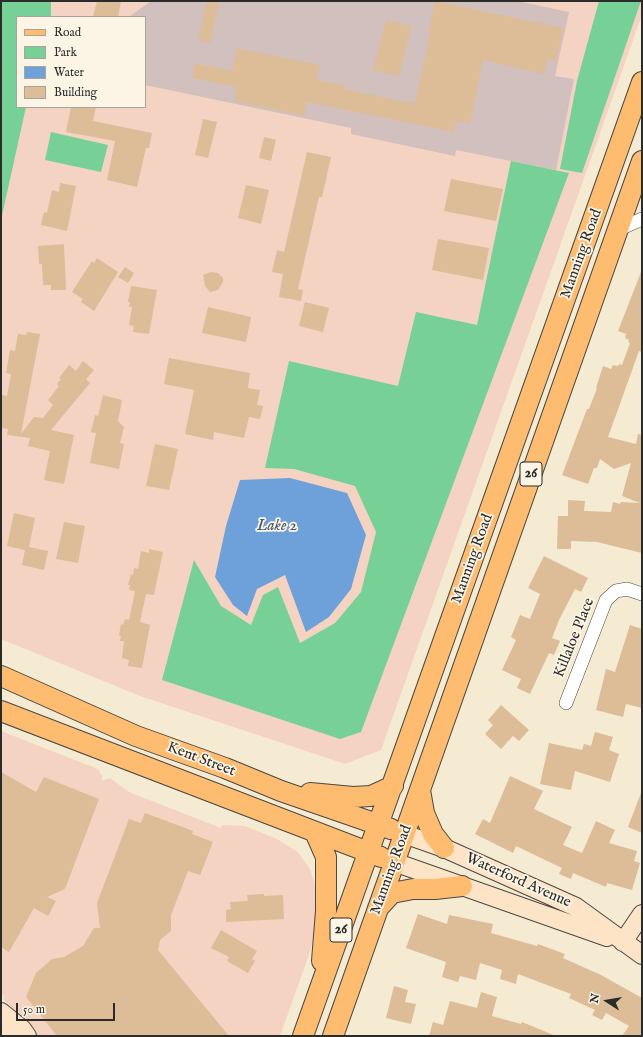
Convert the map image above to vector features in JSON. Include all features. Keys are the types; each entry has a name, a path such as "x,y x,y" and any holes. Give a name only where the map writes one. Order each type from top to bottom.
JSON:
{"main road":[{"name":"Manning Road","path":"304,1036 319,987 380,825 642,82"},
{"name":"Manning Road","path":"333,1036 642,161"},
{"name":"Kent Street","path":"1,676 136,736 280,791 404,834"},
{"name":"Kent Street","path":"1,711 394,862"},
{"path":"280,791 354,797 370,796 393,786"},
{"path":"420,788 424,813 433,834 444,848"},
{"path":"315,832 326,857 326,911 319,987"},
{"path":"378,908 392,894 413,889 435,890 462,886"}],"street":[{"path":"617,230 642,219"},
{"name":"Killaloe Place","path":"566,703 606,600 616,591 627,589 642,594"},
{"name":"Waterford Avenue","path":"404,834 444,848 576,907 642,955"},
{"name":"Waterford Avenue","path":"394,862 504,899 623,942"},
{"path":"623,942 642,914"},
{"path":"1,1012 27,1036"},
{"path":"1,1028 9,1036"}],"shaded area":[{"path":"1,1 642,1 642,15 381,750 345,764 140,696 1,639"},
{"path":"151,1 517,1 569,12 555,76 574,79 556,170 456,150 455,156 351,134 351,128 146,85 146,16 130,16"},
{"path":"1,731 98,769 102,776 102,781 110,778 129,792 221,828 222,825 245,826 277,839 298,852 310,869 314,881 318,910 310,952 280,1036 36,1036 14,1013 13,1009 3,999 4,996 1,994"}],"green space":[{"path":"1,1 51,1 51,16 16,16 16,108 26,108 1,220"},
{"path":"599,1 641,1 582,173 560,169 577,81"},
{"path":"51,132 108,145 101,172 45,160"},
{"path":"511,161 569,173 361,732 340,739 162,680 194,560 221,606 251,625 263,595 278,587 300,643 335,623 361,592 376,532 355,486 294,469 265,468 289,361 398,386 416,312 477,325"}],"water":[{"name":"Lake 2","path":"290,478 347,493 366,535 351,589 329,617 306,632 285,575 257,589 247,616 233,605 215,577 226,526 240,480"}],"building":[{"path":"97,1 121,1 118,16 93,16"},
{"path":"207,1 219,1 210,43 198,40"},
{"path":"435,1 563,28 556,61 547,59 544,74 483,60 470,124 456,121 454,132 307,102 304,116 234,101 237,87 192,78 195,63 232,71 237,48 320,65 317,80 344,85 344,89 415,104 430,34 428,34"},
{"path":"386,20 411,26 399,76 373,70"},
{"path":"71,108 96,108 93,121 152,133 149,148 146,148 137,187 107,180 115,141 66,132"},
{"path":"203,119 217,122 208,158 195,155"},
{"path":"264,137 276,140 271,161 259,158"},
{"path":"307,152 331,157 322,197 319,197 298,289 303,290 301,301 279,297 283,274 272,272 277,250 284,252"},
{"path":"451,179 503,189 496,221 444,211"},
{"path":"60,183 76,186 67,231 41,225 44,212 47,213 52,190 59,192"},
{"path":"246,185 269,190 261,224 238,218"},
{"path":"438,239 489,248 483,280 432,270"},
{"path":"64,244 66,290 51,290 51,285 43,285 42,264 39,264 38,246"},
{"path":"97,258 118,272 94,311 81,302 83,299 72,292 92,261 94,263"},
{"path":"125,267 134,273 128,283 118,277"},
{"path":"211,272 218,273 223,278 223,282 218,290 210,292 205,286 203,275"},
{"path":"641,272 642,352 639,351 608,437 636,444 638,434 642,435 642,553 597,542 571,541 571,549 557,549 558,516 568,516 568,500 585,501 584,511 611,512 613,502 620,504 621,502 640,503 622,496 631,463 614,469 600,459 597,468 594,468 588,484 562,475 587,409 589,409 597,388 603,366 611,369 613,365 622,365 630,343 628,342 629,340 625,338 626,334 618,331"},
{"path":"131,286 157,290 149,334 133,332 134,326 129,325 132,307 129,307 130,302 128,302"},
{"path":"305,302 329,308 323,332 299,326"},
{"path":"208,307 251,317 246,342 202,333"},
{"path":"27,332 40,334 21,434 34,417 43,418 53,405 48,400 59,386 57,384 61,379 59,378 69,365 76,371 83,361 94,370 86,379 90,383 51,430 74,435 64,484 44,480 50,451 28,446 30,438 7,435 8,429 1,428 2,395 7,396 11,374 6,373 10,350 15,351 18,334 26,335"},
{"path":"169,358 250,373 248,388 260,390 257,405 263,406 260,419 249,417 244,438 214,432 213,440 185,434 194,390 164,384"},
{"path":"103,395 122,400 118,421 124,427 120,443 124,444 119,469 90,463 96,433 91,432 95,415 98,416"},
{"path":"155,444 178,449 169,490 146,486"},
{"path":"14,513 35,518 29,547 48,551 44,570 22,565 25,550 7,546"},
{"path":"64,522 85,526 78,563 56,559"},
{"path":"149,549 163,552 154,595 146,594 140,622 150,625 142,668 128,666 129,660 122,658 124,641 120,641 121,636 119,635 121,624 123,625 125,619 129,620 135,591 129,590 130,585 128,585 131,574 133,575 134,568 138,569 141,551 149,553"},
{"path":"544,556 588,578 581,592 575,589 559,620 552,638 560,641 554,655 549,653 530,694 517,688 521,679 502,670 516,640 511,637 520,615 530,619 540,594 528,588"},
{"path":"630,625 642,629 642,708 626,704 623,717 596,710 606,669 615,672"},
{"path":"501,705 529,730 519,741 513,736 501,749 485,734 493,725 488,720"},
{"path":"595,732 613,737 609,750 619,754 610,782 575,771 571,790 540,784 549,743 582,750 584,744 591,746"},
{"path":"1,772 36,792 44,777 99,799 65,889 47,897 56,901 48,916 34,908 9,952 1,947"},
{"path":"510,776 543,791 534,809 572,827 563,845 582,853 596,821 615,830 609,843 637,851 634,861 640,863 632,890 607,883 606,887 573,873 571,879 559,874 562,868 516,846 513,853 475,834 483,819 490,823"},
{"path":"642,793 642,833 628,827"},
{"path":"145,813 193,831 192,834 213,842 200,875 188,871 171,915 171,931 160,940 158,950 229,1036 57,1036 26,997 36,973 52,959 64,957 83,946 94,928 100,928 97,903 129,819 141,823"},
{"path":"264,894 264,896 283,895 284,919 226,922 226,910 231,909 230,902 248,901 247,895"},
{"path":"418,914 447,924 449,915 493,924 491,933 537,946 538,944 565,954 563,958 601,975 642,998 642,1036 622,1036 629,1026 606,1013 602,1020 592,1015 595,1010 569,998 571,994 518,974 516,984 500,979 502,970 480,963 476,980 460,976 458,982 442,977 446,962 406,948"},
{"path":"221,930 257,951 252,959 255,961 248,973 227,961 229,957 211,948"},
{"path":"394,986 408,990 405,1002 416,1004 411,1024 386,1018"},
{"path":"481,992 497,997 492,1016 521,1024 522,1022 556,1036 429,1036 433,1022 443,1025 450,1001 477,1008"}]}
